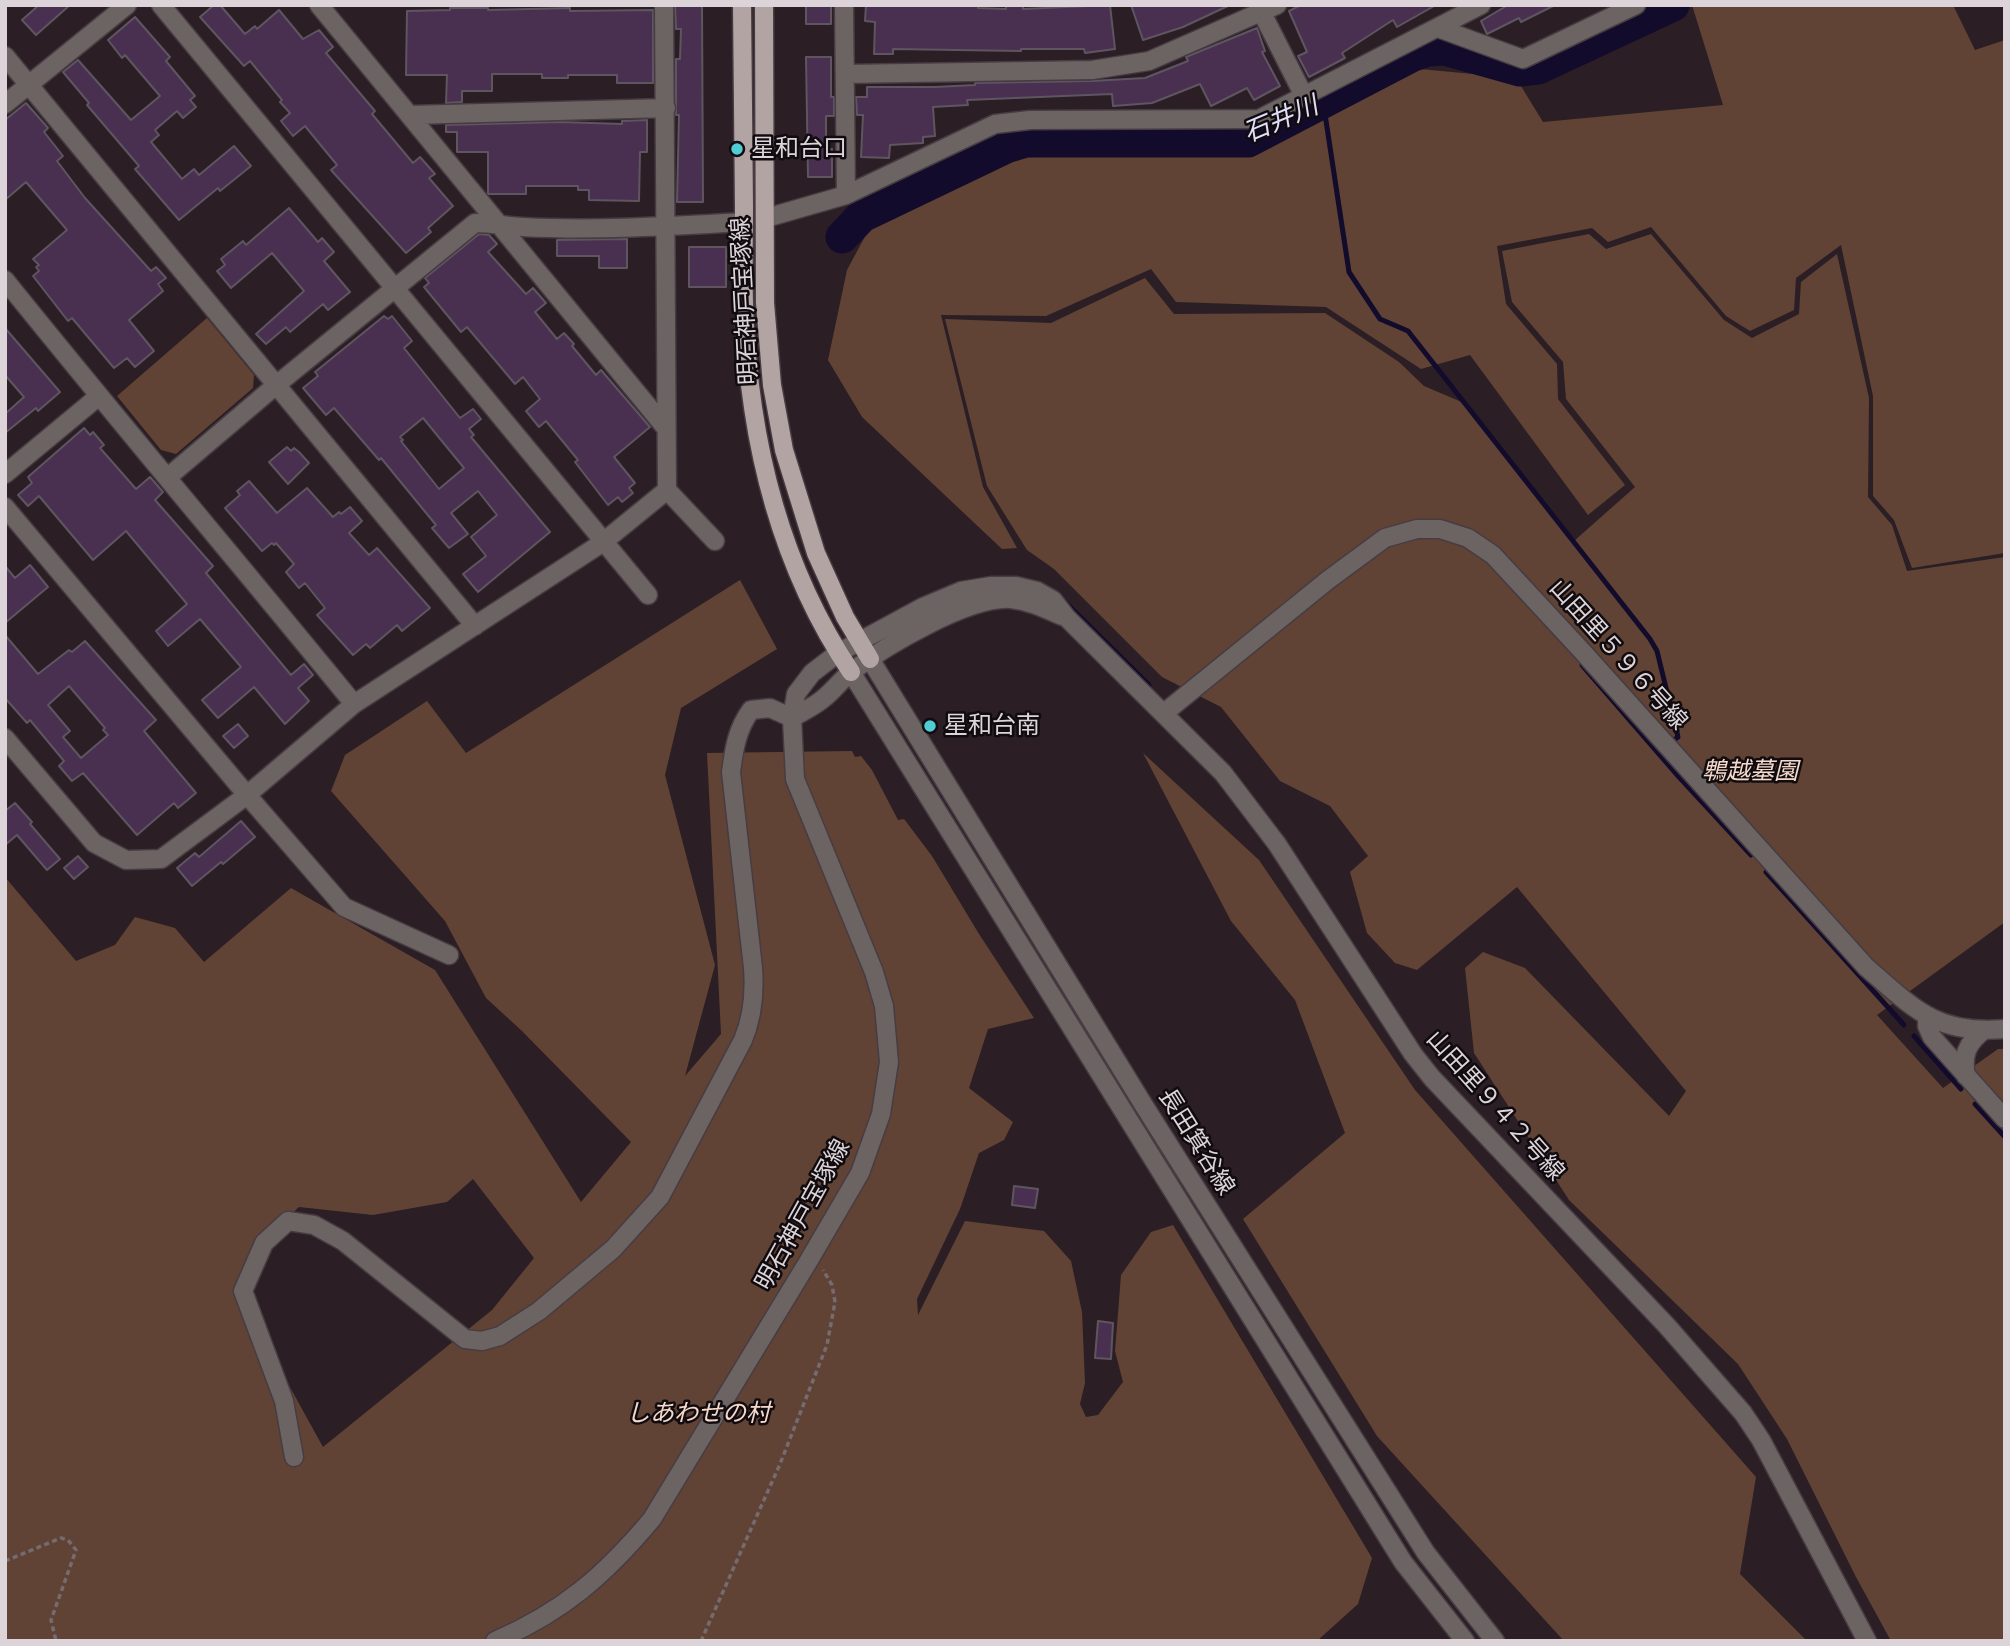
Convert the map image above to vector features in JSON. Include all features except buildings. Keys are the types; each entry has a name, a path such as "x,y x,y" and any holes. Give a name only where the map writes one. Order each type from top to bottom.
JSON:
{"main road":[{"name":"明石神戸宝塚線","path":"742,5 744,305 751,387 761,453 774,510 792,562 838,653 851,672"},
{"name":"明石神戸宝塚線","path":"764,5 765,303 772,385 785,450 816,553 845,617 870,659"}],"street":[{"path":"5,104 127,5"},
{"path":"161,5 648,595"},
{"path":"319,5 665,427"},
{"path":"664,5 667,490 715,541"},
{"path":"844,5 846,194"},
{"path":"766,218 846,194 995,124 1030,120 1259,119 1481,5"},
{"path":"1438,28 1523,58 1636,5"},
{"path":"846,74 1093,70 1149,61 1266,8 1304,96"},
{"path":"5,56 475,626"},
{"path":"410,115 666,108"},
{"path":"168,477 475,223 522,226 667,226 744,222"},
{"path":"5,280 354,704"},
{"path":"5,474 99,396"},
{"path":"5,737 94,843 126,860 161,859 247,795 354,704 602,542 667,490"},
{"path":"5,507 344,907 449,955"},
{"name":"山田里５９６号線","path":"1164,713 1328,580 1385,538 1417,529 1440,529 1468,538 1493,555 1582,651 1866,968 1915,1010 1938,1023 1960,1028 2005,1029"},
{"name":"山田里９４２号線","path":"838,653 923,607 961,591 991,586 1016,586 1037,591 1053,600 1067,618 1223,773 1277,844 1388,1019 1426,1070 1667,1326 1742,1413 1761,1440 1867,1641"},
{"name":"山田里９４２号線","path":"851,672 903,639 967,607 990,600 1009,599 1032,603 1067,618"},
{"name":"明石神戸宝塚線","path":"495,1641 552,1612 586,1588 621,1557 652,1519 815,1265 860,1173 881,1114 889,1062 884,1006 874,972 795,779 792,718 796,694 811,673 838,653"},
{"name":"長田箕谷線","path":"870,659 1143,1104 1426,1553 1495,1641"},
{"path":"294,1457 285,1401 243,1292 264,1243 288,1221 314,1225 343,1241 465,1339 482,1341 500,1336 539,1311 613,1249 660,1197 751,1021 755,993 753,968 731,772 735,742 742,723 751,710 770,708 792,718 824,699 851,672"},
{"name":"長田箕谷線","path":"851,672 1403,1562 1465,1641"},
{"path":"1927,1017 1927,1026 1932,1037 2005,1119"},
{"path":"1966,1076 1965,1052 1973,1038 1984,1030"}],"path":[{"path":"701,1641 780,1464 827,1345 835,1302 832,1285 815,1265"},
{"path":"5,1561 61,1538 76,1550 51,1620 56,1641"}],"green space":[{"path":"1692,5 1953,5 1975,50 2005,40 2005,553 1912,568 1894,520 1873,496 1873,396 1841,245 1796,278 1794,310 1750,331 1726,316 1651,227 1608,242 1592,228 1497,246 1506,304 1557,364 1558,399 1625,485 1588,515 1470,355 1421,369 1326,307 1176,302 1151,269 1046,316 941,315 983,487 1017,548 1002,549 862,417 828,360 847,270 869,229 1019,147 1250,144 1409,68 1516,78 1543,122 1723,105"},
{"name":"鵯越墓園","path":"1589,234 1606,249 1651,234 1724,320 1752,338 1799,314 1801,282 1837,254 1869,398 1868,497 1892,525 1907,571 2005,557 2005,922 1877,1015 1943,1088 1998,1049 2005,1049 2005,1641 1891,1641 1787,1439 1738,1364 1569,1200 1474,1053 1465,968 1483,952 1525,968 1669,1116 1686,1091 1517,887 1417,970 1395,963 1367,933 1350,872 1368,856 1330,806 1280,781 1221,707 1162,677 1054,569 1027,550 987,486 945,319 1051,323 1145,278 1174,314 1325,313 1399,362 1424,386 1464,403 1574,541 1635,487 1566,399 1563,362 1512,302 1502,251"},
{"path":"207,318 254,375 253,388 176,454 161,450 117,396"},
{"name":"しあわせの村","path":"740,580 777,649 681,708 665,775 715,965 685,1076 721,1034 707,753 852,751 855,757 861,756 872,770 898,820 904,819 932,856 1034,1018 988,1029 969,1088 1013,1122 1004,1140 979,1153 960,1209 917,1299 918,1315 965,1221 1044,1231 1071,1261 1082,1312 1085,1383 1080,1404 1086,1417 1098,1415 1123,1382 1115,1351 1121,1275 1151,1232 1173,1225 1372,1558 1358,1604 1317,1641 5,1641 5,877 76,961 115,945 135,917 175,928 204,962 291,888 435,970 581,1202 631,1142 486,998 445,921 331,791 345,755 427,701 466,753","holes":["473,1179 534,1258 492,1310 323,1447 275,1360 252,1286 256,1246 299,1207 373,1215 447,1202"]},
{"path":"1143,753 1259,860 1415,1090 1756,1477 1740,1574 1807,1641 1564,1641 1377,1436 1243,1219 1345,1133 1295,1000 1231,921"}],"waterway":[{"name":"石井川","path":"842,237 862,216 1006,147 1026,141 1248,141 1411,56 1428,50 1445,49 1520,70 1538,68 1673,5"},
{"path":"1323,101 1349,272 1380,319 1408,331 1650,639 1657,651 1678,737 1674,740"},
{"path":"1062,599 1149,685"},
{"path":"1582,665 1751,855"},
{"path":"1766,872 1904,1025"},
{"path":"1914,1036 1961,1089"},
{"path":"1975,1104 2005,1137"}],"place":[{"name":"星和台口","path":"737,149"},
{"name":"星和台南","path":"930,726"}]}
